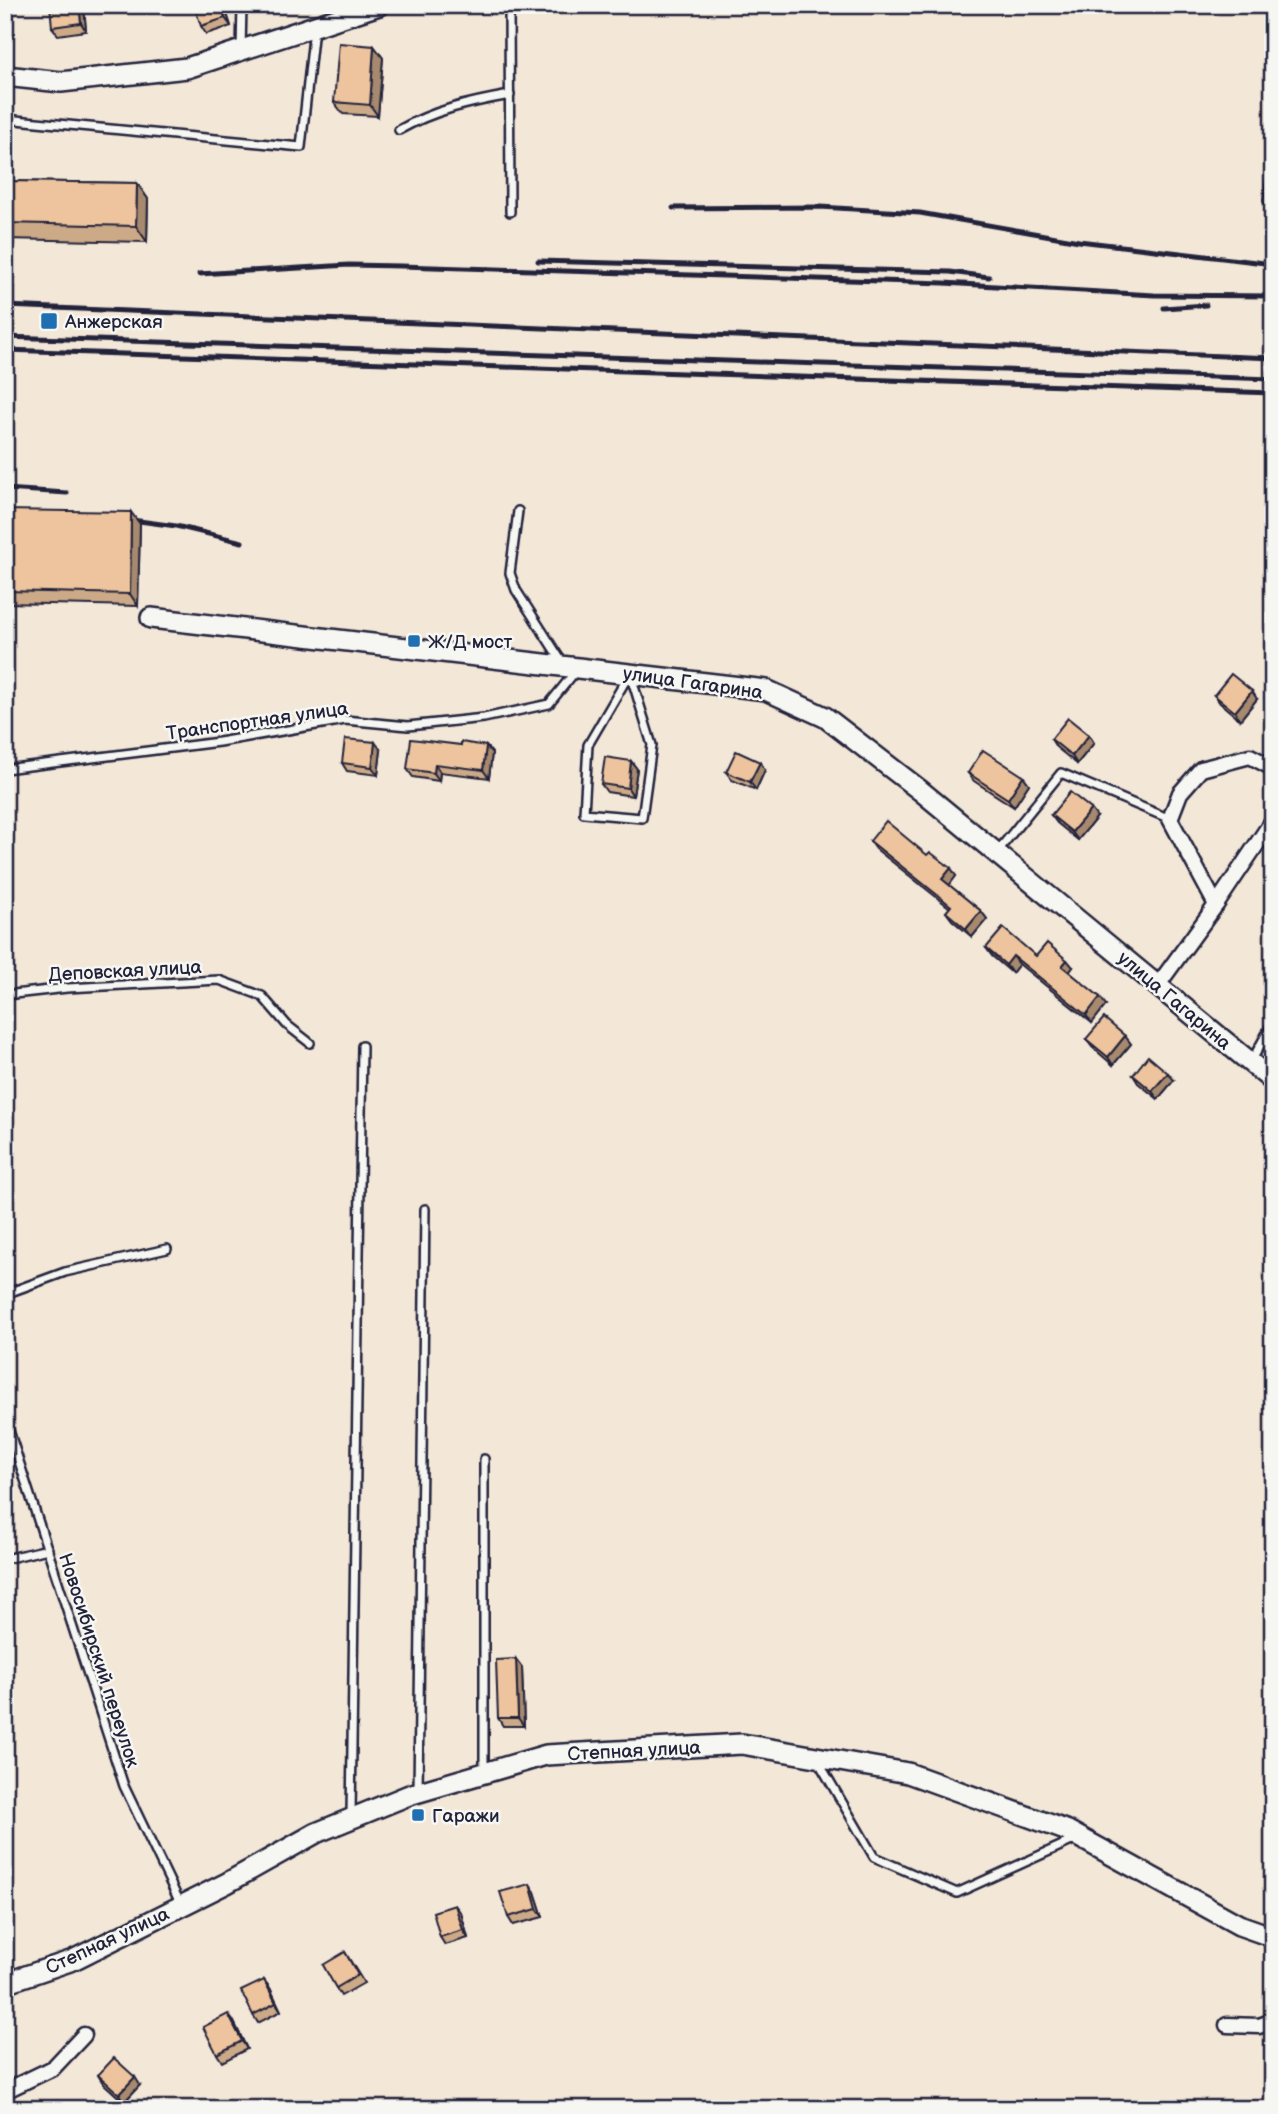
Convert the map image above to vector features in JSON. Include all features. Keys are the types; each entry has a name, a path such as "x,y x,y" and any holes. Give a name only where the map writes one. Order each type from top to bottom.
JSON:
{"main road":[{"path":"5,76 61,82 187,68 371,6"},
{"name":"улица Гагарина","path":"150,618 766,690 825,717 996,853 1273,1081"},
{"name":"Степная улица","path":"5,1983 73,1960 181,1906 316,1833 418,1793 546,1755 742,1744 908,1773 1068,1832 1239,1924 1273,1937"}],"street":[{"path":"1216,905 1170,818 1180,793 1201,769 1250,756 1273,768"},
{"path":"1158,985 1273,820"},
{"path":"1227,2025 1259,2026 1273,2021"},
{"path":"5,2091 53,2068 83,2035"}],"lane":[{"path":"241,50 242,5"},
{"path":"509,5 510,212"},
{"path":"5,119 301,147 315,26"},
{"path":"399,130 416,120 462,104 510,95"},
{"path":"1268,200 1273,166"},
{"path":"518,511 510,573 516,590 571,666"},
{"name":"Транспортная улица","path":"5,769 219,742 345,720 408,726 484,718 549,704 571,666"},
{"path":"630,673 652,745 642,818 584,813 588,745 630,673"},
{"path":"996,853 1061,774 1170,818"},
{"name":"Деповская улица","path":"5,995 67,988 219,980 262,996 287,1025 310,1043"},
{"path":"1251,1063 1273,1022"},
{"path":"351,1819 362,1046"},
{"path":"418,1793 425,1209"},
{"path":"5,1294 65,1272 167,1249"},
{"name":"Новосибирский переулок","path":"5,1418 124,1786 181,1906"},
{"path":"484,1460 484,1773"},
{"path":"5,1559 48,1549"},
{"path":"816,1757 874,1857 957,1893 1079,1838"}],"building":[{"path":"50,5 79,5 81,23 52,27"},
{"path":"194,5 221,5 225,18 201,26"},
{"path":"339,43 374,46 370,105 334,102"},
{"path":"5,181 137,183 136,226 5,223"},
{"path":"5,510 131,512 130,594 5,591"},
{"path":"1231,674 1252,691 1235,712 1214,695"},
{"path":"1068,718 1089,735 1072,756 1051,739"},
{"path":"345,739 375,742 372,767 342,763"},
{"path":"411,739 486,746 483,770 435,764 434,773 407,769"},
{"path":"983,750 1023,776 1008,799 968,773"},
{"path":"736,751 760,762 750,782 726,772"},
{"path":"605,757 631,761 628,788 601,784"},
{"path":"1070,792 1091,809 1072,832 1051,815"},
{"path":"886,821 927,855 930,852 951,868 942,879 981,911 966,929 946,912 951,906 870,841"},
{"path":"1003,928 1036,956 1047,943 1067,960 1062,966 1100,997 1086,1015 1013,956 1006,965 986,948"},
{"path":"1104,1018 1125,1036 1108,1057 1086,1039"},
{"path":"1148,1056 1168,1073 1152,1091 1133,1075"},
{"path":"516,1659 518,1718 498,1718 496,1660"},
{"path":"530,1884 537,1909 508,1917 500,1892"},
{"path":"455,1905 463,1930 440,1937 433,1912"},
{"path":"345,1952 358,1975 336,1988 323,1965"},
{"path":"264,1980 276,2003 253,2015 241,1991"},
{"path":"228,2014 242,2041 217,2054 203,2027"},
{"path":"114,2058 135,2077 119,2094 98,2075"}],"railway":[{"path":"673,208 820,207 920,213 1079,241 1273,264"},
{"path":"538,261 950,272 989,277"},
{"path":"199,274 349,265 401,266 944,283 1154,295 1273,296"},
{"path":"1164,308 1206,305"},
{"path":"5,306 1273,358"},
{"path":"5,337 1273,379"},
{"path":"5,350 1273,393"},
{"path":"5,489 67,493"},
{"path":"117,518 176,526 242,542"}],"place":[{"name":"Анжерская","path":"49,321"},
{"name":"Ж/Д мост","path":"414,641"},
{"name":"Гаражи","path":"418,1815"}]}
